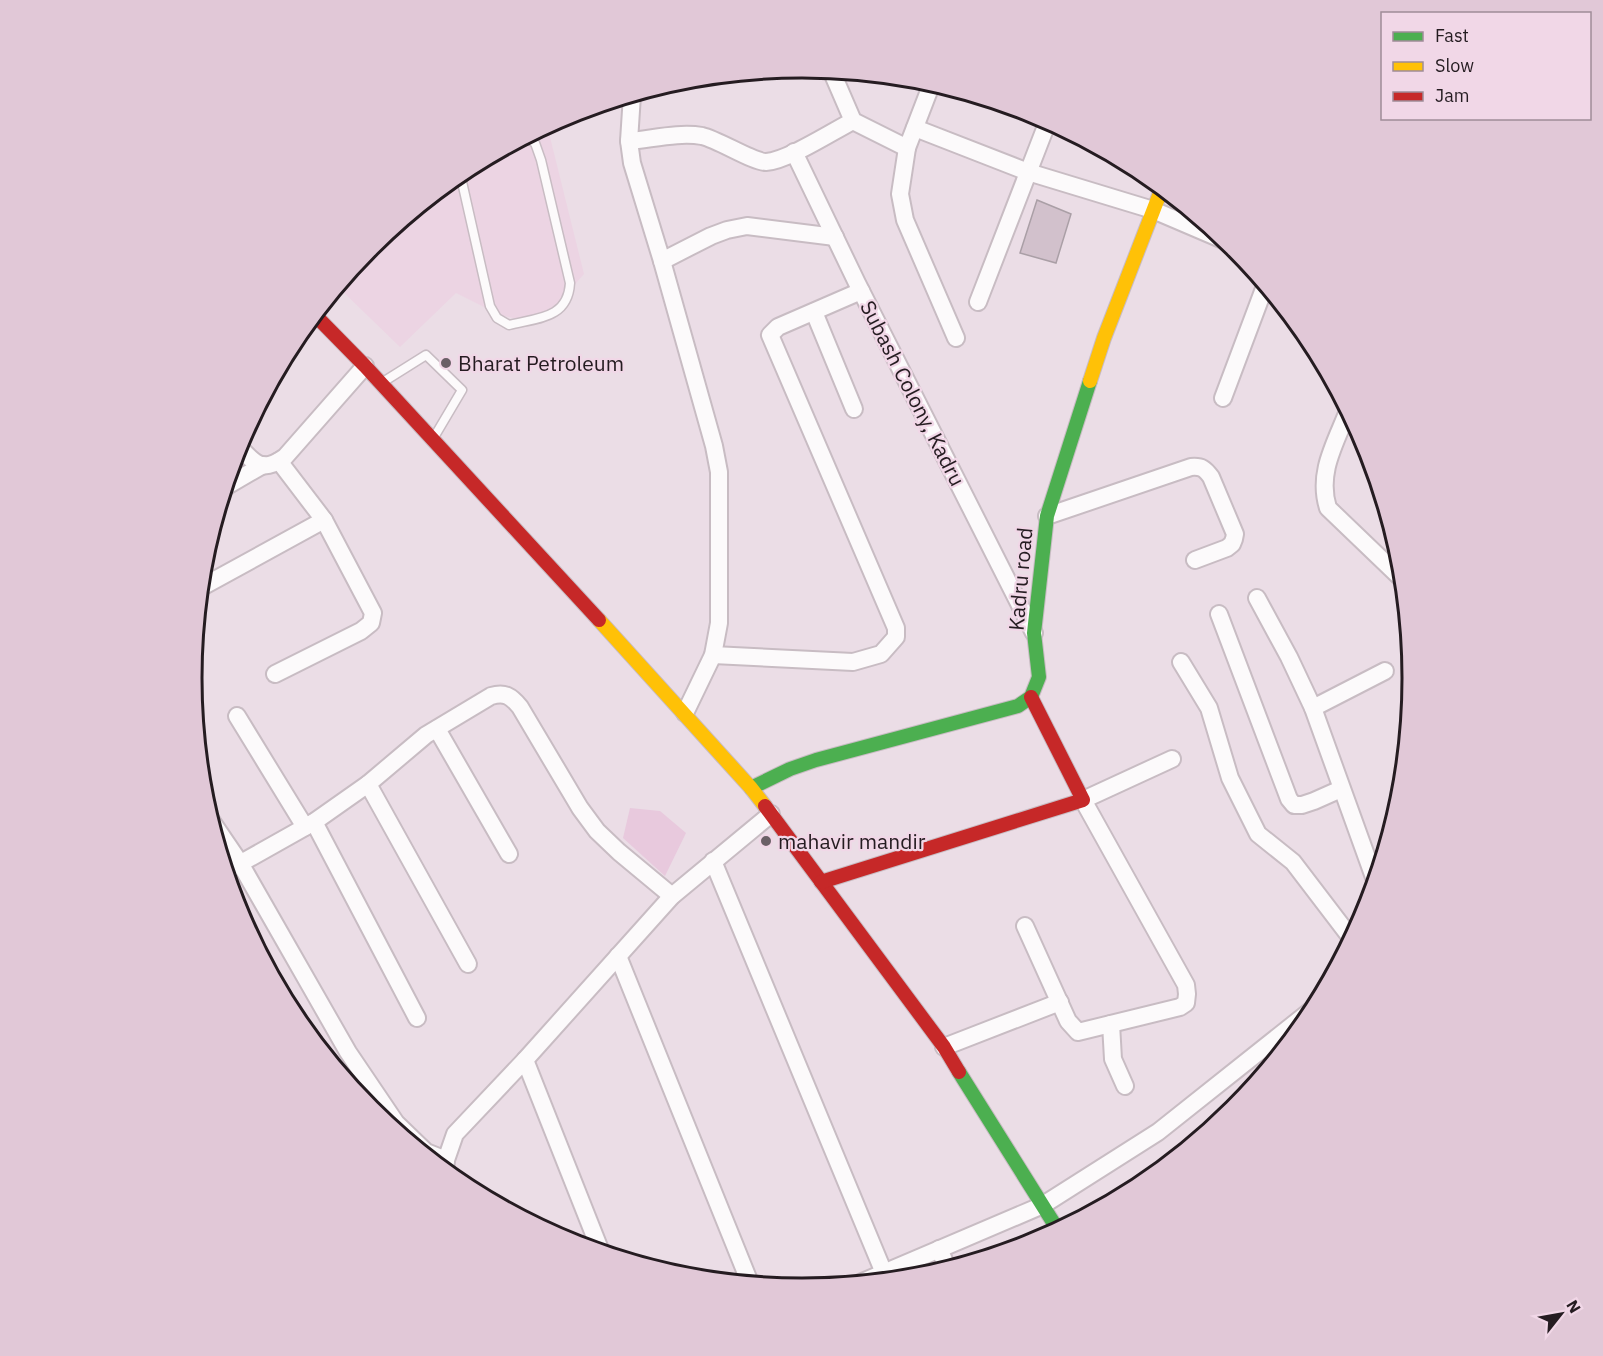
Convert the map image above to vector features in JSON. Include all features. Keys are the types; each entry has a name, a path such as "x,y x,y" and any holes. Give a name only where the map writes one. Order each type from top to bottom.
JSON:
{"main road":[{"name":"Kadru road","path":"1031,696 1039,677 1034,633 1047,516 1104,338 1159,196"},
{"path":"320,321 381,383 685,713 751,788 944,1047 1054,1222"},
{"path":"751,788 790,769 1018,706 1031,696 1083,800 821,882"}],"street":[{"path":"835,79 854,121 907,148"},
{"path":"929,92 907,148 900,194 905,220 956,338"},
{"path":"631,103 628,141 632,163 662,261 714,446 719,472 719,623 713,655 685,713"},
{"path":"628,141 685,135 702,136 764,162 794,152 854,121"},
{"path":"915,128 1028,172 1153,210 1201,230"},
{"path":"978,302 1044,130"},
{"name":"Subash Colony, Kadru","path":"794,152 861,291 1034,633"},
{"path":"662,261 711,236 747,226 835,237"},
{"path":"713,655 854,662 881,654 896,637 896,628 770,335 774,330 861,291"},
{"path":"1223,398 1262,293"},
{"path":"814,312 854,409"},
{"path":"245,453 262,465 272,466 285,457 365,366"},
{"path":"1344,422 1324,476 1323,492 1328,508 1391,569"},
{"path":"275,674 361,631 371,622 373,614 324,520 279,461"},
{"path":"234,481 262,465"},
{"path":"1047,516 1191,467 1205,469 1211,477 1234,539 1227,548 1195,560"},
{"path":"210,583 324,520"},
{"path":"1387,565 1390,561"},
{"path":"1257,598 1313,708 1371,869"},
{"path":"1220,614 1289,799 1294,805 1302,805 1341,789"},
{"path":"1182,662 1209,708 1230,778 1258,834 1293,862 1346,931"},
{"path":"1313,708 1385,671"},
{"path":"390,1114 233,867 309,825 368,784 410,747 436,729 491,696 502,693 512,697 520,707 580,808 597,831 672,896"},
{"path":"237,716 309,825 417,1017"},
{"path":"436,729 509,854"},
{"path":"1025,926 1068,1021 1078,1032 1180,1007 1185,1003 1188,994 1186,985 1083,800 1172,759"},
{"path":"368,784 468,964"},
{"path":"447,1162 455,1134 525,1060 672,896 771,814"},
{"path":"713,861 884,1272"},
{"path":"618,956 747,1275"},
{"path":"944,1047 1060,1002"},
{"path":"1111,1024 1113,1059 1125,1086"},
{"path":"887,1272 1043,1205 1158,1132 1288,1029"},
{"path":"525,1060 597,1241"},
{"path":"939,1249 944,1261"}],"lane":[{"path":"462,183 490,306 497,318 509,325 552,314 564,306 570,295 570,283 541,160 533,142"},
{"path":"381,383 426,355 462,390 433,440"}],"shaded area":[{"path":"549,134 584,274 540,324 500,315 456,293 400,347 342,291 377,254 436,202 502,158"},
{"path":"630,808 660,811 686,833 665,876 623,838"}],"building":[{"path":"1037,200 1071,214 1056,263 1020,253"}],"traffic: fast":[{"path":"751,788 790,769 816,760 1018,706 1031,697 1039,677 1034,633 1047,516 1090,381"},
{"path":"959,1072 1053,1222"}],"traffic: slow":[{"path":"1090,381 1104,338 1159,196"},
{"path":"599,620 765,806"}],"traffic: jam":[{"path":"320,320 599,620"},
{"path":"821,882 1083,800 1031,697"},
{"path":"765,806 944,1047 959,1072"}],"place":[{"name":"Bharat Petroleum","path":"446,363"},
{"name":"mahavir mandir","path":"766,841"}]}
